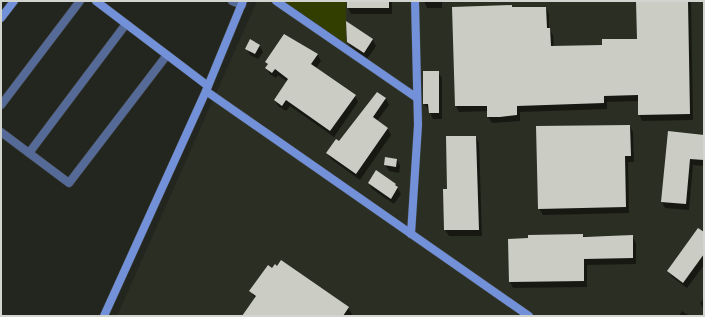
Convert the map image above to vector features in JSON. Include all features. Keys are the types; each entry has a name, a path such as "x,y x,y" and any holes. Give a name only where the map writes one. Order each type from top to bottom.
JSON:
{"street":[{"path":"1,18 14,1"},
{"path":"1,105 80,1"},
{"path":"96,1 167,55 207,89 529,316"},
{"path":"104,316 207,89 242,3 232,1"},
{"path":"276,1 417,98"},
{"path":"411,234 418,125 415,1"},
{"path":"29,153 126,24"},
{"path":"1,132 69,183 167,55"}],"shaded area":[{"path":"257,1 704,1 704,316 117,316"}],"green space":[{"path":"281,1 346,1 346,46"}],"building":[{"path":"347,1 389,1 389,8 347,8"},
{"path":"636,1 688,1 690,114 638,115 638,95 604,96 604,103 517,106 517,115 500,117 487,117 487,106 455,106 452,7 512,5 512,7 546,7 547,28 550,28 551,46 602,45 602,39 637,39"},
{"path":"346,21 373,39 364,53 347,42"},
{"path":"284,34 318,54 311,64 356,95 330,131 286,100 282,106 274,100 288,79 275,69 272,73 265,68 268,64 265,62"},
{"path":"250,39 260,45 255,54 245,49"},
{"path":"423,71 439,71 439,113 429,113 428,104 423,104"},
{"path":"377,92 386,98 373,117 388,128 356,174 326,153 336,139 339,141"},
{"path":"630,125 631,156 625,156 626,207 538,209 536,126"},
{"path":"668,131 704,135 704,160 690,159 686,204 661,202"},
{"path":"446,136 476,136 479,230 444,230 443,189 447,189"},
{"path":"385,157 397,159 396,167 384,165"},
{"path":"376,170 398,187 391,199 368,183"},
{"path":"698,228 704,232 704,254 683,283 667,271"},
{"path":"583,234 583,237 633,235 633,258 584,259 584,281 509,282 508,239 528,238 528,235"},
{"path":"281,260 349,307 343,316 242,316 256,296 249,291 268,265 272,268 275,264 277,266"}]}
